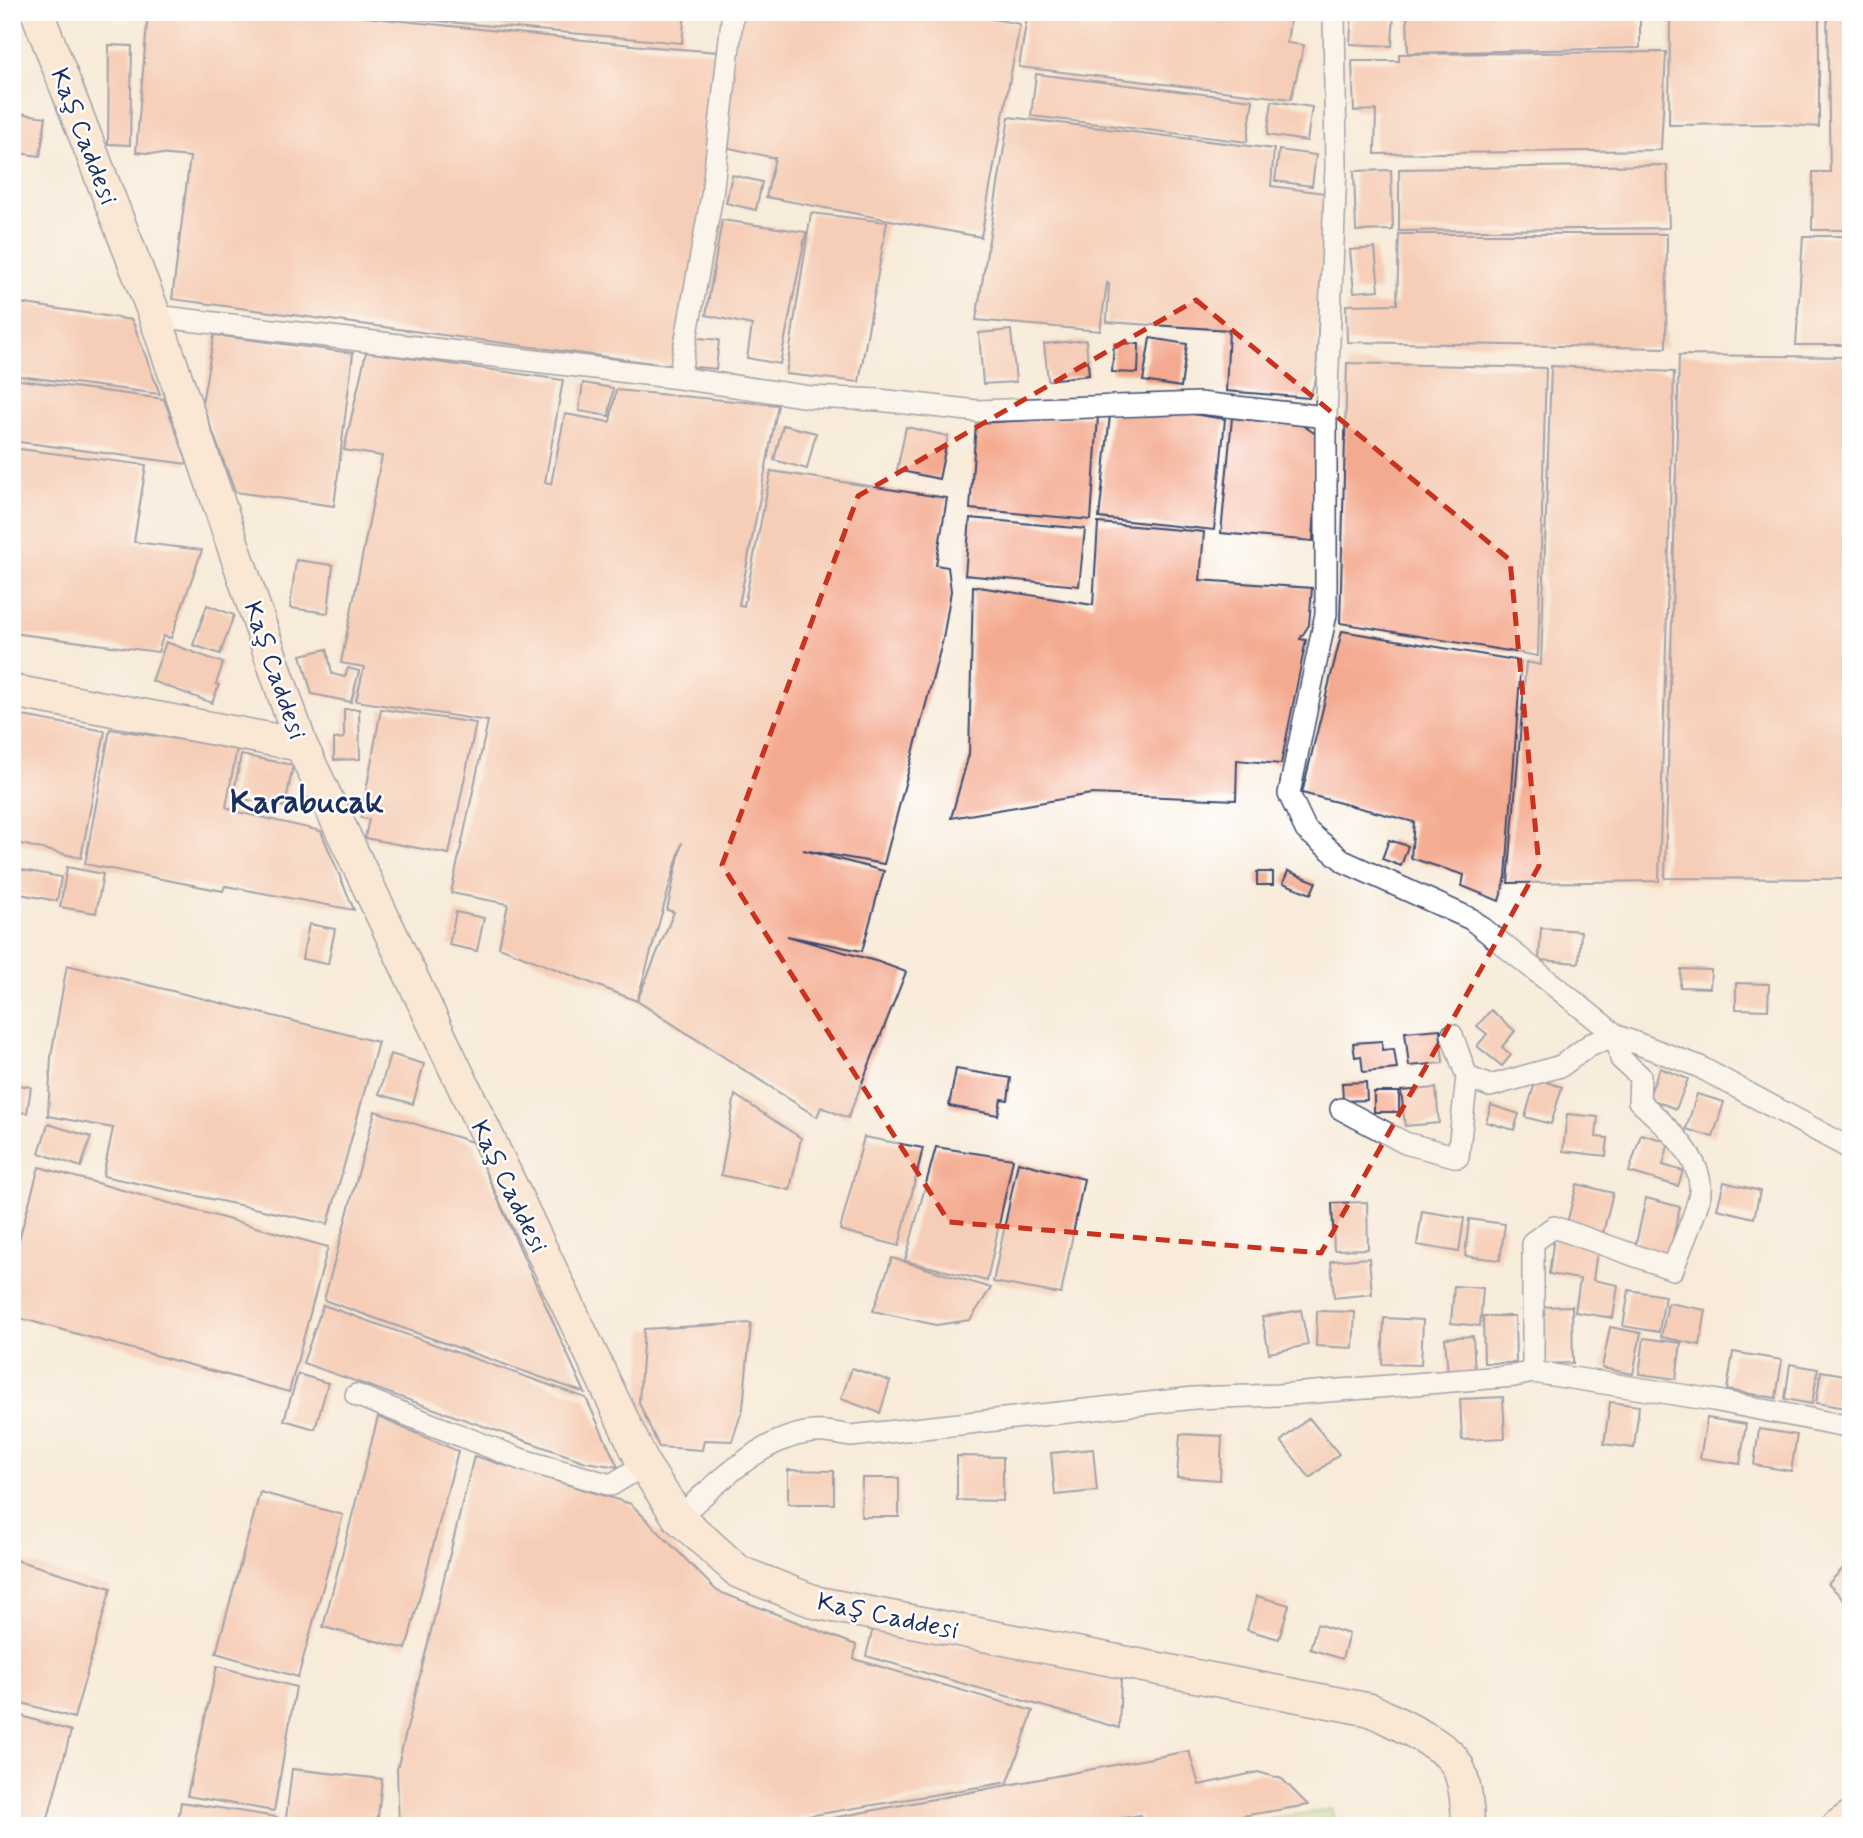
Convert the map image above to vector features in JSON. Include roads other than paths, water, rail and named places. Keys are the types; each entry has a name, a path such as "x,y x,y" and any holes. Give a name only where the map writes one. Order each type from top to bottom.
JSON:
{"street":[{"name":"Kaş Caddesi","path":"37,12 155,316 301,746 644,1465 678,1517 739,1572 818,1603 1371,1710 1427,1739 1455,1762 1468,1803 1468,1826"},
{"path":"679,378 712,195 733,12"},
{"path":"1334,12 1336,167 1326,417 1326,614 1289,794 1306,830 1345,862 1471,919 1617,1036 1699,1066 1851,1149"},
{"path":"155,316 679,378 810,397 879,400 977,411 1199,403 1326,417"},
{"path":"12,691 301,746"},
{"path":"1340,1109 1405,1143 1458,1157 1467,1077 1452,1035"},
{"path":"1467,1077 1490,1086 1561,1066 1591,1044 1617,1036"},
{"path":"1533,1373 1532,1242 1554,1227 1673,1269 1700,1195 1696,1166 1675,1135 1639,1101 1640,1076 1620,1059 1617,1036"},
{"path":"678,1517 753,1456 787,1437 816,1431 851,1436 1194,1398 1278,1395 1533,1373 1713,1400 1851,1427"},
{"path":"356,1395 523,1460 611,1485 644,1465"},
{"path":"1838,1826 1851,1817"}],"district":[{"name":"Karabucak","path":"307,800"}]}
